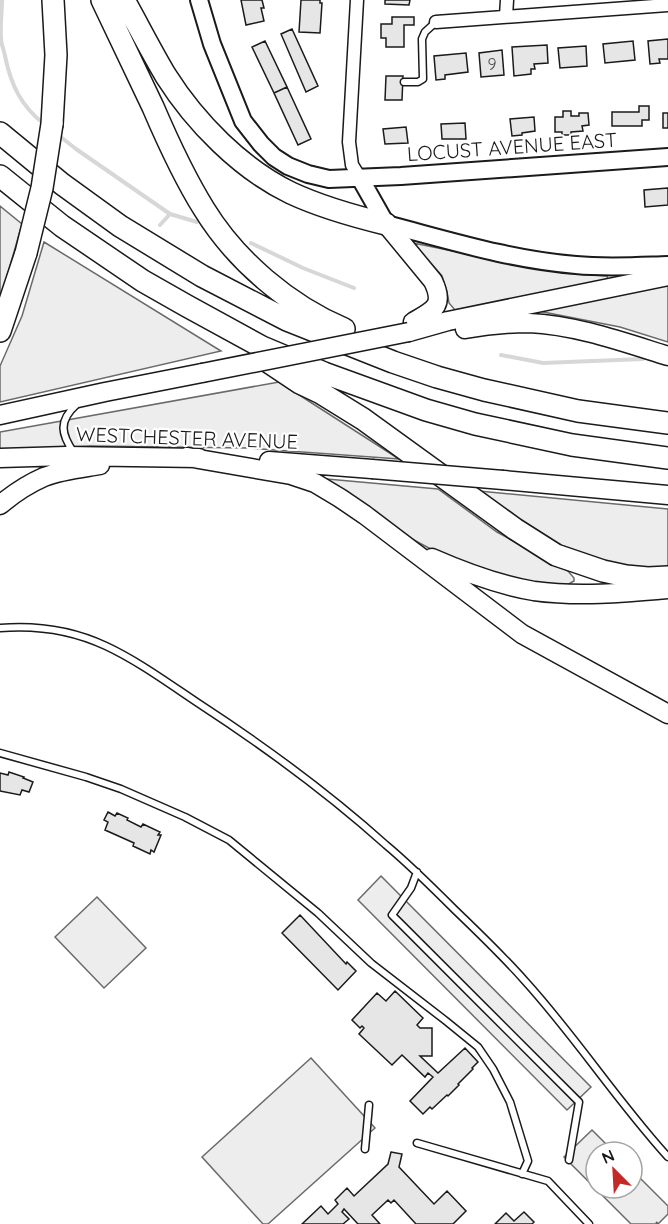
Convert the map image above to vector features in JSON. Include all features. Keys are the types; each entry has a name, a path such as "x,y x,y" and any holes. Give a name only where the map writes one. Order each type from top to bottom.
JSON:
{"highway":[{"path":"0,331 26,253 42,188 52,124 56,55 53,0"},
{"path":"102,0 173,152 205,210 228,241 252,266 289,299 341,328 425,362 484,390"},
{"path":"124,0 166,76 185,103 206,128 234,155 256,173 289,192 332,210 386,224"},
{"path":"0,133 62,184 160,252 245,299 296,323 393,362 484,390 578,411 668,423"},
{"path":"0,176 62,226 103,255 187,306 262,347 381,395 476,424 572,445 668,458"},
{"path":"187,306 282,371 363,419 546,549 603,571 626,576 668,577"}],"main road":[{"path":"386,224 437,289 439,298 437,304 419,328"},
{"path":"419,328 668,276"},
{"path":"419,328 458,330 530,323 605,337 668,356"},
{"name":"WESTCHESTER AVENUE","path":"0,415 419,328"},
{"path":"0,505 15,493 45,477 74,469 167,456"},
{"name":"WESTCHESTER AVENUE","path":"0,458 167,456 260,460 668,495"},
{"path":"187,457 291,475 315,483 340,498 411,549 522,634 668,714"},
{"path":"411,549 479,576 532,591 587,594 668,589"}],"street":[{"name":"LOCUST AVENUE EAST","path":"199,0 212,44 238,111 249,130 274,157 308,174 328,178 413,176 668,157"},
{"path":"357,0 349,142 352,165 386,224 528,259 574,265 668,265"},
{"path":"506,16 507,0"},
{"path":"436,22 668,6"}],"lane":[{"path":"404,82 418,82 423,79 422,39 425,32 436,22"},
{"path":"77,456 63,434 65,419 71,409 86,396"},
{"path":"0,628 40,627 68,632 105,645 122,654 263,747 347,812 417,872 500,954 560,1023 630,1113 668,1157"},
{"path":"0,753 121,789 185,817 229,840 318,913 371,963 478,1047 493,1069 510,1102 528,1161 522,1174"},
{"path":"417,872 411,888 392,915 579,1102 569,1160"},
{"path":"365,1149 369,1106"},
{"path":"417,1143 548,1182 589,1224"}],"shaded area":[{"path":"0,206 22,224 0,301"},
{"path":"44,242 221,351 0,402 0,366 22,316"},
{"path":"413,243 563,273 607,276 608,280 455,310 449,303 442,276"},
{"path":"668,284 668,342 620,327 533,310"},
{"path":"279,382 399,459 248,448 91,446 0,451 0,432"},
{"path":"327,479 438,489 497,532 568,571 574,581 567,585 527,583 444,556 393,529"},
{"path":"479,491 668,509 668,568 626,566 566,548 523,524"},
{"path":"381,876 591,1087 567,1110 358,900"},
{"path":"97,897 146,948 104,988 55,937"},
{"path":"311,1058 375,1128 268,1224 263,1224 202,1157"},
{"path":"592,1130 602,1140 584,1140 584,1177 564,1157"},
{"path":"644,1182 668,1206 668,1214 658,1224 631,1224 607,1200 644,1200"}],"building":[{"path":"241,0 262,0 264,21 246,25"},
{"path":"301,0 320,0 322,3 320,33 299,32"},
{"path":"385,0 410,0 409,5 385,4"},
{"path":"392,17 414,17 414,25 404,25 404,47 386,47 386,38 381,38 381,24 392,24"},
{"path":"292,29 318,86 306,92 281,34"},
{"path":"668,39 668,59 659,59 660,63 650,64 648,41"},
{"path":"265,41 287,87 274,93 252,47"},
{"path":"633,41 635,60 605,63 603,44"},
{"path":"547,45 548,63 534,64 535,69 531,69 531,74 514,76 512,47"},
{"path":"586,46 587,66 560,68 558,48"},
{"path":"502,50 504,75 481,77 479,53"},
{"path":"466,53 468,72 445,75 445,79 436,80 434,56"},
{"path":"386,76 403,76 402,100 385,100"},
{"path":"287,87 311,139 298,145 274,93"},
{"path":"639,106 649,106 649,120 642,120 642,126 612,126 612,112 639,112"},
{"path":"563,111 571,111 571,116 588,113 589,125 582,126 583,131 571,132 571,135 555,132 555,117 563,117"},
{"path":"663,113 668,113 668,128 663,128"},
{"path":"534,117 535,131 512,136 510,119"},
{"path":"465,123 466,139 442,139 441,124"},
{"path":"406,127 408,143 385,144 383,129"},
{"path":"668,188 668,205 645,207 644,190"},
{"path":"9,772 33,782 29,792 22,790 20,795 0,791 0,773 8,775"},
{"path":"108,812 115,816 117,813 141,827 143,824 160,832 158,835 161,835 154,852 151,850 150,854 133,846 134,843 105,830 108,822 104,820"},
{"path":"300,915 346,964 347,962 356,971 338,990 282,933"},
{"path":"395,991 423,1018 417,1025 420,1028 432,1028 432,1056 420,1056 438,1073 465,1048 478,1062 448,1096 423,1114 410,1101 433,1077 428,1073 425,1077 402,1055 392,1065 359,1034 364,1028 362,1026 360,1028 352,1020 377,993 386,1001"},
{"path":"391,1152 402,1154 399,1167 434,1204 447,1191 466,1211 453,1224 416,1224 394,1200 391,1203 388,1200 372,1215 380,1224 358,1224 344,1209 342,1212 349,1219 343,1224 302,1224 321,1206 328,1214 338,1204 335,1200 347,1188 354,1196 388,1164"},
{"path":"524,1212 534,1222 532,1224 495,1224 506,1213 514,1221"}],"waterway":[{"path":"2,0 1,40 10,76 23,102 44,124"},
{"path":"57,134 170,214 197,222"},
{"path":"160,225 170,214"},
{"path":"251,243 303,268 354,288"},
{"path":"501,355 543,363 643,359"}]}
